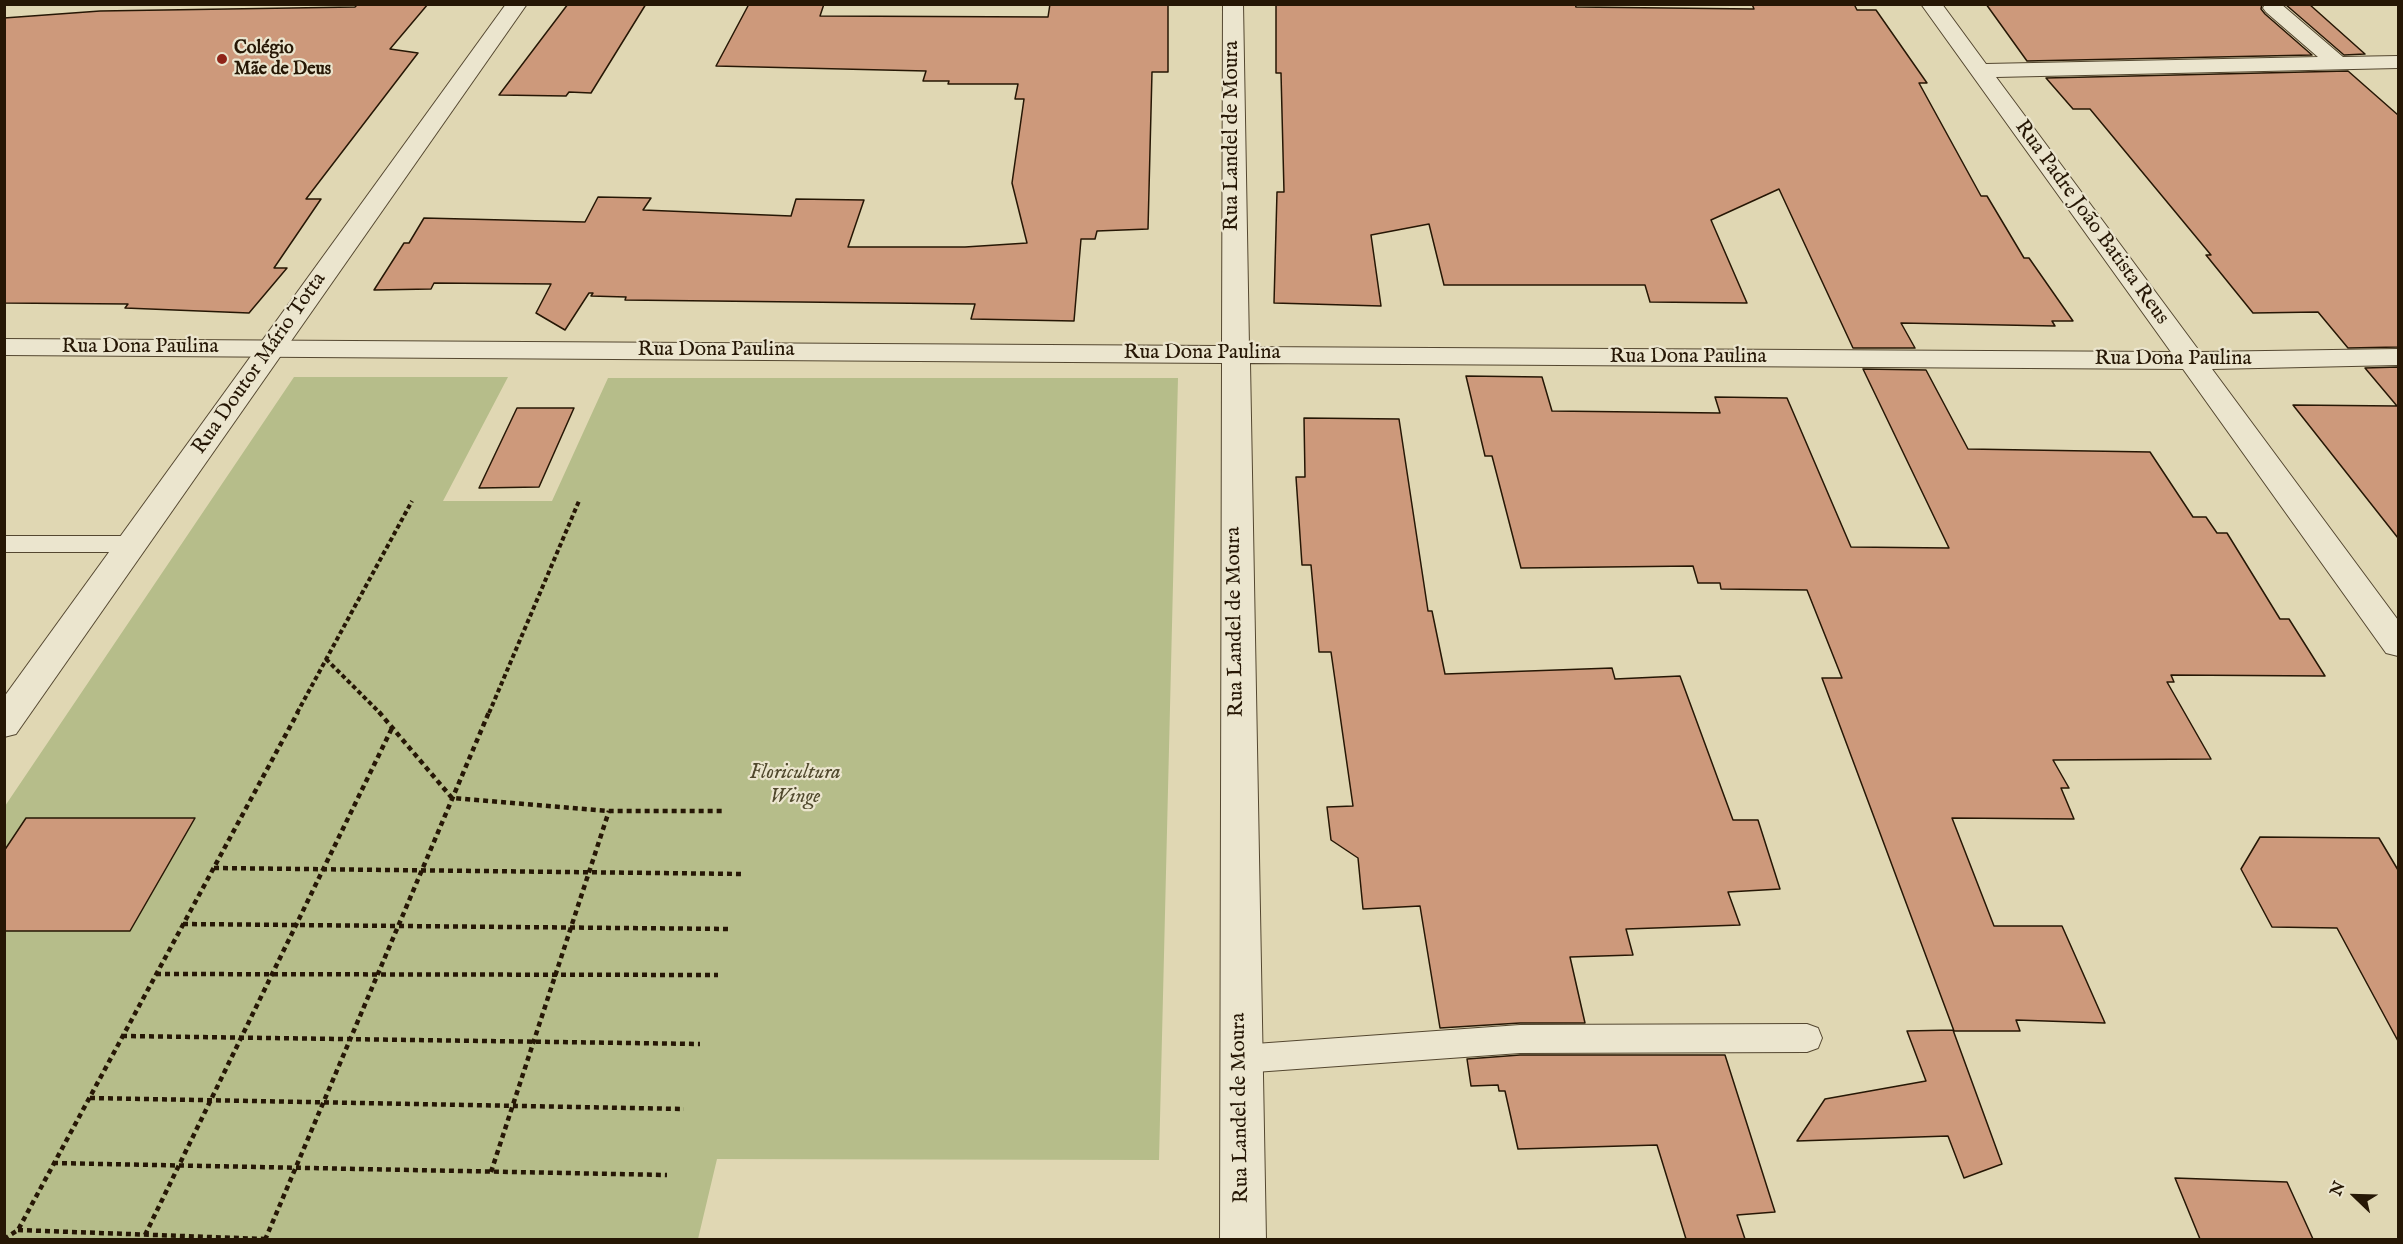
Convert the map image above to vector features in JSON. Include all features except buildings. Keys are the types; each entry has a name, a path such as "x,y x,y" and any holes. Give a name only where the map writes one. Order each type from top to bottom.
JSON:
{"street":[{"name":"Rua Doutor Mário Totta","path":"4,724 517,4"},
{"name":"Rua Landel de Moura","path":"1233,4 1233,355 1243,1239"},
{"name":"Rua Padre João Batista Reus","path":"1931,4 2398,644"},
{"path":"2273,8 2339,64"},
{"path":"1980,71 2398,62"},
{"name":"Rua Dona Paulina","path":"4,347 2192,362 2398,357"}],"lane":[{"path":"4,544 132,544"},
{"path":"1241,1059 1520,1039 1807,1038"}],"path":[{"path":"4,1239 18,1230 412,501"},
{"path":"18,1230 265,1239 579,501"},
{"path":"326,659 393,726 452,798 609,811 724,812"},
{"path":"145,1235 393,726"},
{"path":"491,1172 609,811"},
{"path":"214,868 743,874"},
{"path":"183,924 730,929"},
{"path":"156,974 718,975"},
{"path":"122,1036 700,1044"},
{"path":"90,1098 684,1109"},
{"path":"54,1163 667,1176"}],"green space":[{"name":"Floricultura Winge","path":"294,377 508,377 443,501 552,501 608,378 1178,378 1159,1160 717,1159 698,1239 5,1240 5,806"}],"place":[{"name":"Colégio Mãe de Deus","path":"222,59"}]}
